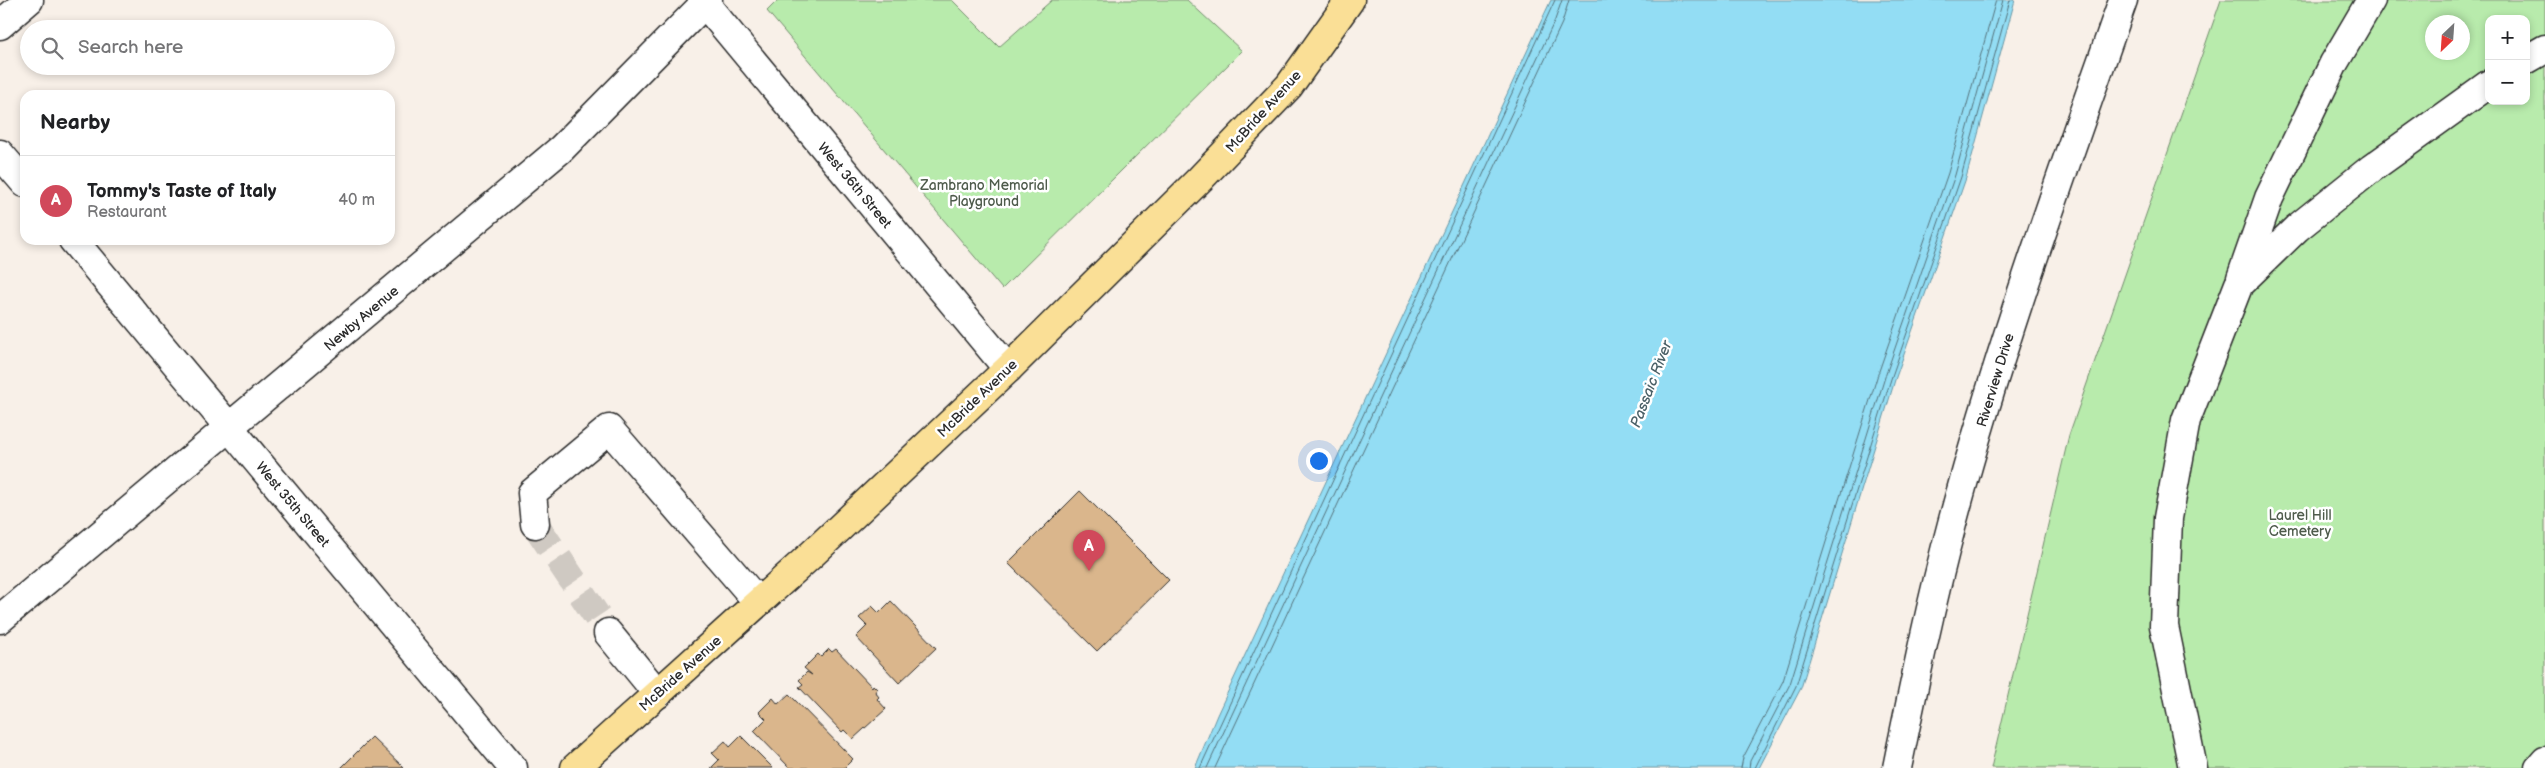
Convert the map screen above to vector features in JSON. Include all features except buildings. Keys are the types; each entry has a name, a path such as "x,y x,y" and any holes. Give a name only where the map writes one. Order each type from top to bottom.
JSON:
{"main road":[{"name":"McBride Avenue","path":"575,768 758,602 1008,369 1200,179 1289,86 1350,0"}],"street":[{"path":"0,25 29,0"},
{"name":"Riverview Drive","path":"1897,768 1930,609 1953,518 2009,333 2123,0"},
{"path":"2193,768 2164,626 2168,518 2186,420 2239,284 2269,198 2334,64 2371,0"},
{"name":"West 36th Street","path":"705,1 1008,369"},
{"name":"Newby Avenue","path":"0,619 561,149 705,1"},
{"path":"2530,58 2545,49"},
{"path":"2239,284 2297,228 2372,168 2485,87"},
{"path":"0,154 20,177"},
{"name":"West 35th Street","path":"76,245 513,768"},
{"path":"535,524 532,493 609,429 758,602"},
{"path":"608,633 658,694"},
{"path":"2540,768 2545,761"}],"green space":[{"name":"Zambrano Memorial Playground","path":"778,0 952,0 999,47 1052,0 1187,0 1242,51 1002,289 767,11"},
{"name":"Laurel Hill Cemetery","path":"2221,0 2545,0 2545,768 1991,768 2069,435"}],"water":[{"name":"Passaic River","path":"1551,0 2015,0 1966,178 1895,380 1801,688 1759,768 1195,768 1217,715"}],"tunnel":[{"path":"535,524 608,633"}],"place":[{"name":"Tommy's Taste of Italy","path":"1089,571"}]}
